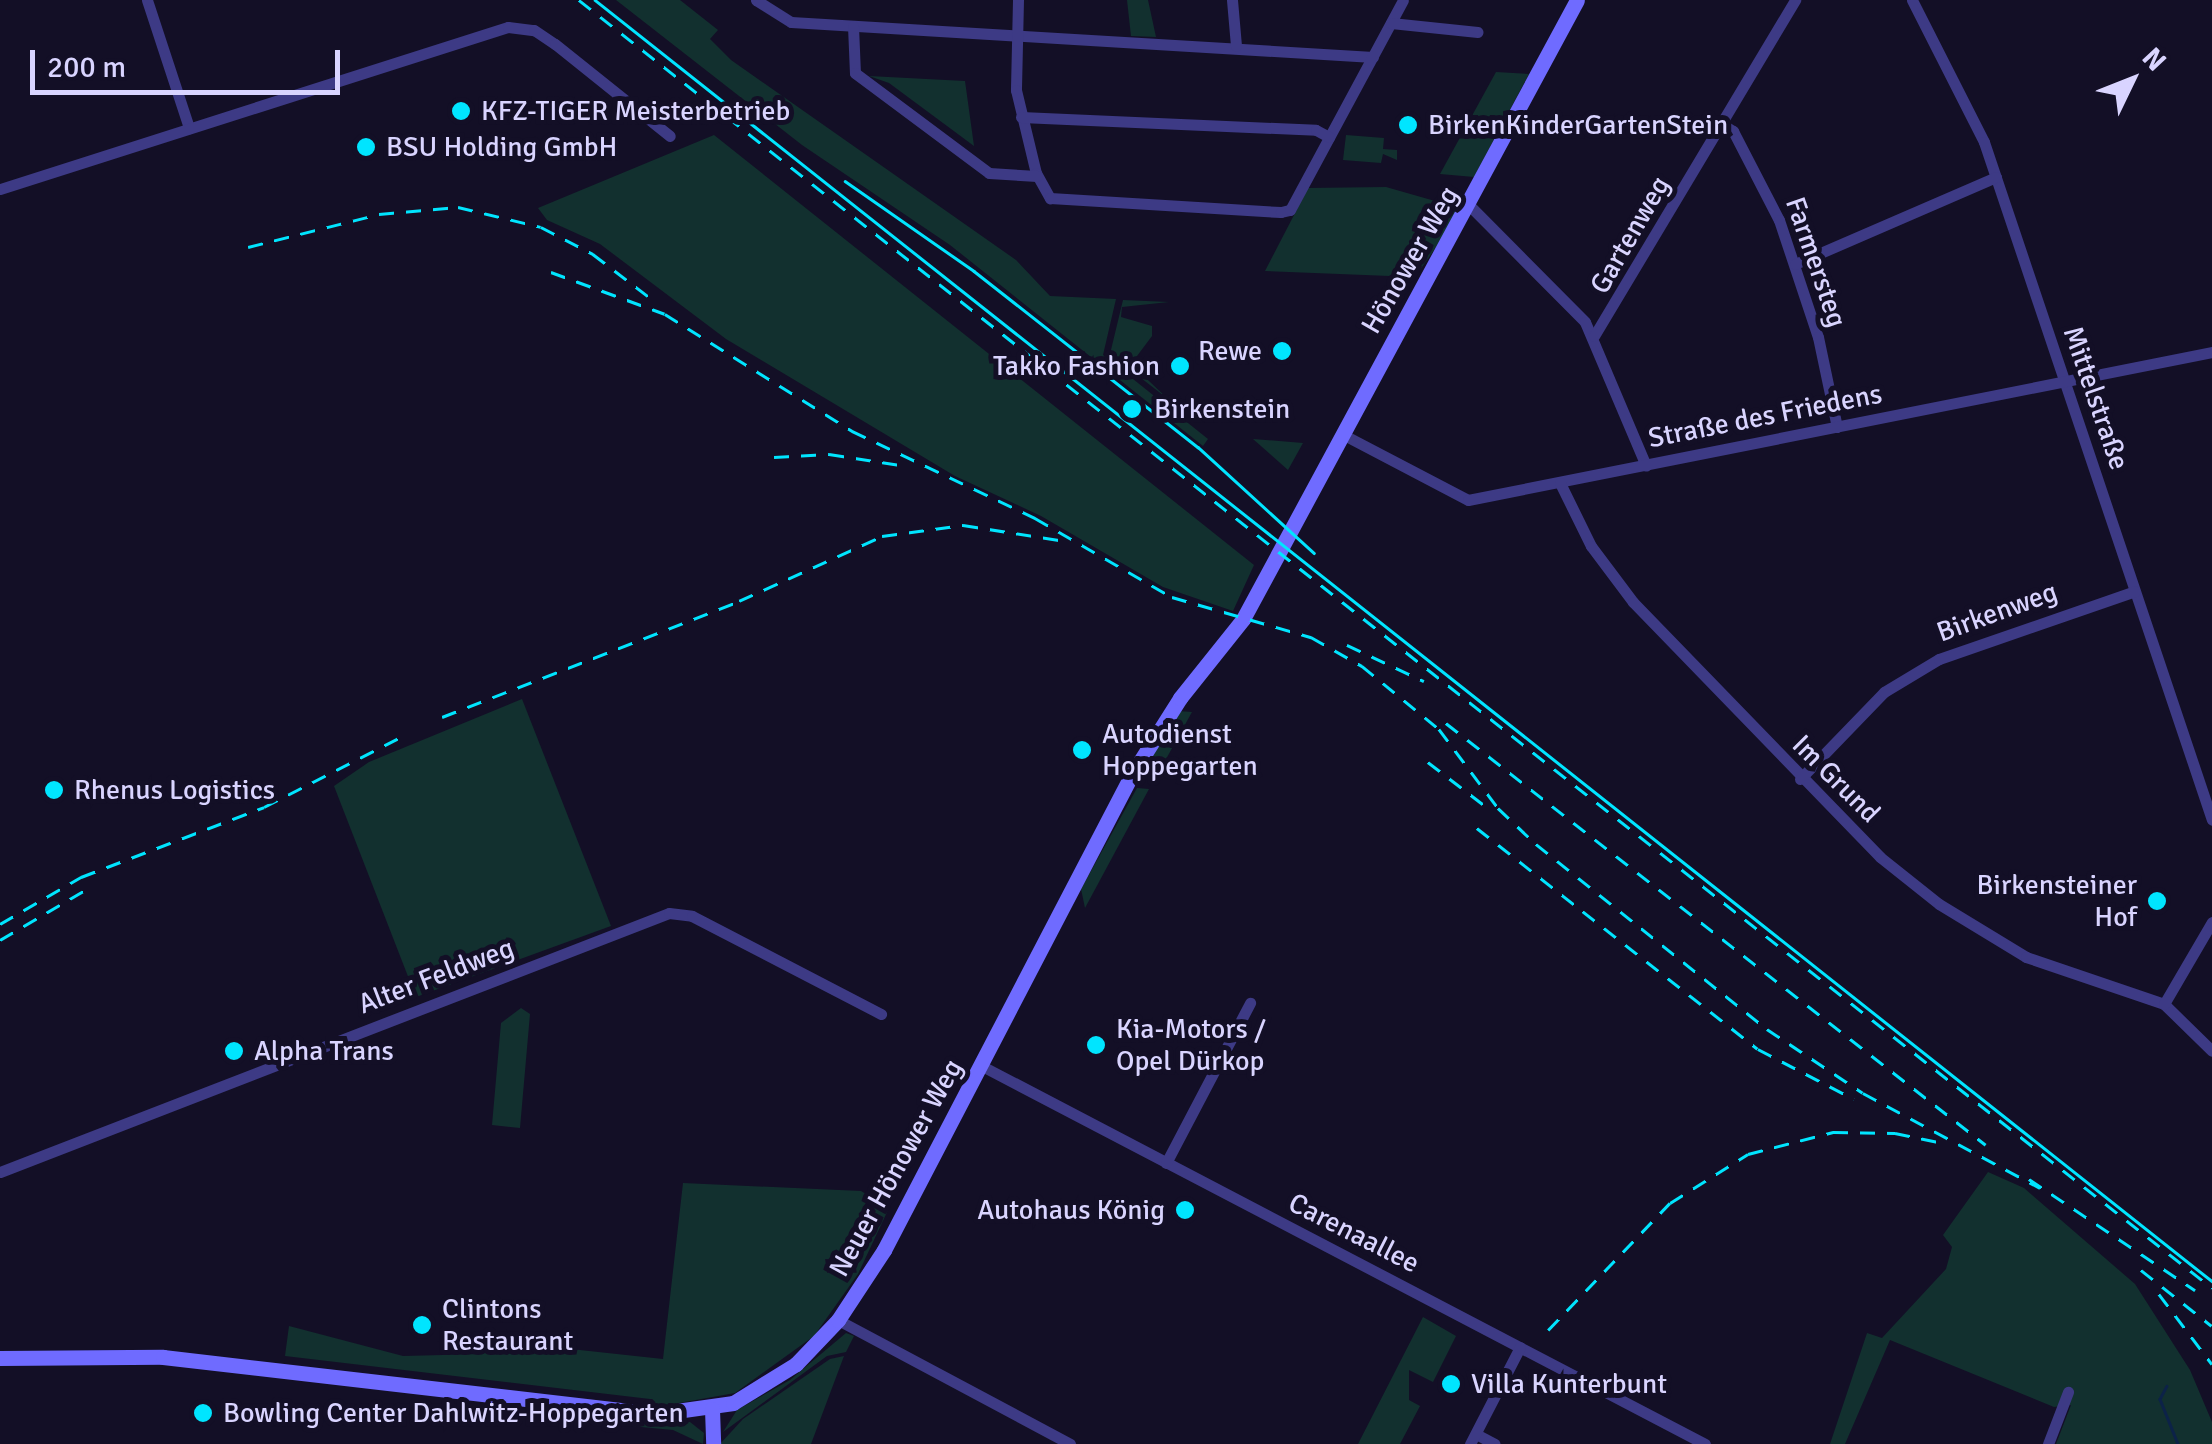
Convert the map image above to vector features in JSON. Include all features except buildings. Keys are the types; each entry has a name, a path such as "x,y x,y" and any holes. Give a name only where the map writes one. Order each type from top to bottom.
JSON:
{"main road":[{"name":"Hönower Weg","path":"1283,544 1470,206 1578,0"},
{"name":"Neuer Hönower Weg","path":"0,1358 163,1357 605,1413 712,1408 776,1379 838,1320 884,1250 1148,745 1244,619 1283,544"},
{"path":"712,1408 713,1444"}],"street":[{"path":"147,0 189,128"},
{"path":"756,0 791,22 1372,56"},
{"path":"1018,0 1021,116 1037,176 1056,200 1290,210 1403,0"},
{"path":"1232,0 1236,46"},
{"name":"Gartenweg","path":"1594,336 1795,0"},
{"name":"Mittelstraße","path":"1912,0 1996,177 2212,820"},
{"path":"1391,23 1478,32"},
{"path":"854,26 855,74 989,173 1037,176"},
{"path":"0,189 522,27 556,44 670,136"},
{"path":"1021,116 1305,130 1328,137"},
{"name":"Farmersteg","path":"1723,125 1752,166 1795,264 1836,428"},
{"path":"1795,264 1996,177"},
{"path":"1470,206 1594,336 1646,466"},
{"name":"Straße des Friedens","path":"1342,434 1459,499 1560,483 2212,352"},
{"name":"Im Grund","path":"1560,483 1592,546 1633,602 1800,779 1901,875 1984,934 2050,968 2164,1004"},
{"name":"Birkenweg","path":"1800,779 1884,692 1939,659 2135,591"},
{"name":"Alter Feldweg","path":"0,1172 669,912 692,916 882,1014"},
{"path":"2212,922 2164,1004 2212,1051"},
{"path":"1166,1164 1250,1003"},
{"name":"Carenaallee","path":"980,1065 1706,1444"},
{"path":"838,1320 1070,1444"},
{"path":"1495,1444 1473,1439 1520,1347"},
{"path":"2048,1444 2068,1392"}],"green space":[{"path":"616,0 680,0 718,30 710,39 731,60 1016,260 1050,296 1116,299 1103,355 1208,439 1203,446 950,245 802,145"},
{"path":"1127,0 1148,0 1156,37 1131,36"},
{"path":"1496,72 1529,74 1474,177 1440,174"},
{"path":"869,76 965,81 974,146 889,83"},
{"path":"714,135 1254,565 1233,611 1163,587 1041,516 955,476 726,339 600,244 547,220 538,208"},
{"path":"1346,135 1384,138 1383,149 1397,150 1397,160 1383,154 1381,163 1343,160"},
{"path":"1386,187 1463,209 1415,277 1265,271 1308,188"},
{"path":"1123,300 1169,302 1122,307 1121,317 1152,326 1152,336 1131,364 1168,399 1110,354"},
{"path":"1253,439 1303,443 1288,470"},
{"path":"522,699 611,926 416,997 334,786 369,762"},
{"path":"1178,711 1192,712 1155,779 1146,763"},
{"path":"1137,788 1149,789 1085,908 1081,889"},
{"path":"521,1008 530,1014 520,1128 492,1125 501,1023"},
{"path":"1988,1172 2024,1188 2135,1284 2190,1370 2212,1422 2212,1444 2056,1444 2071,1405 2054,1407 1890,1340 1845,1444 1830,1444 1867,1333 1882,1338 1946,1269 1952,1247 1943,1235"},
{"path":"683,1183 861,1191 889,1208 858,1274 814,1336 735,1393 651,1408 650,1399 285,1356 289,1326 403,1356 483,1354 497,1341 663,1359"},
{"path":"1423,1317 1456,1336 1433,1382 1409,1370 1409,1400 1420,1406 1400,1444 1358,1444"},
{"path":"846,1333 854,1336 846,1352 827,1356 723,1432 737,1410 790,1380"},
{"path":"844,1356 811,1444 720,1444 743,1419 830,1359"},
{"path":"690,1422 704,1433 703,1444 673,1430 599,1423"}],"waterway":[{"path":"2167,1386 2160,1399 2178,1444"}],"tram line":[{"path":"595,0 2212,1281"},
{"path":"845,181 974,271 1198,447 1314,553"}],"railway":[{"path":"579,0 2212,1288"},
{"path":"248,247 379,214 458,207 541,227 593,254 649,297"},
{"path":"551,272 665,314 852,431 1035,518 1172,597 1311,637 1362,666 1439,729 1498,808 1536,844 1767,1029 1863,1093 2040,1188"},
{"path":"774,457 829,454 900,465"},
{"path":"442,717 739,601 882,536 963,525 1059,540"},
{"path":"1347,645 1424,681"},
{"path":"1446,723 1986,1145"},
{"path":"0,924 81,877 264,807 403,736"},
{"path":"1428,762 1488,808"},
{"path":"1477,828 1758,1049 1854,1099"},
{"path":"0,940 92,886"},
{"path":"1548,1330 1670,1203 1748,1154 1833,1132 1895,1133 1943,1143"},
{"path":"2029,1179 2195,1290"},
{"path":"2141,1270 2212,1326"},
{"path":"2159,1294 2212,1364"}],"place":[{"name":"KFZ-TIGER Meisterbetrieb","path":"461,111"},
{"name":"BirkenKinderGartenStein","path":"1408,125"},
{"name":"BSU Holding GmbH","path":"366,147"},
{"name":"Rewe","path":"1282,351"},
{"name":"Takko Fashion","path":"1180,366"},
{"name":"Birkenstein","path":"1132,409"},
{"name":"Autodienst Hoppegarten","path":"1082,750"},
{"name":"Rhenus Logistics","path":"54,790"},
{"name":"Birkensteiner Hof","path":"2157,901"},
{"name":"Kia-Motors / Opel Dürkop","path":"1096,1045"},
{"name":"Alpha Trans","path":"234,1051"},
{"name":"Autohaus König","path":"1185,1210"},
{"name":"Clintons Restaurant","path":"422,1325"},
{"name":"Villa Kunterbunt","path":"1451,1384"},
{"name":"Bowling Center Dahlwitz-Hoppegarten","path":"203,1413"}]}
